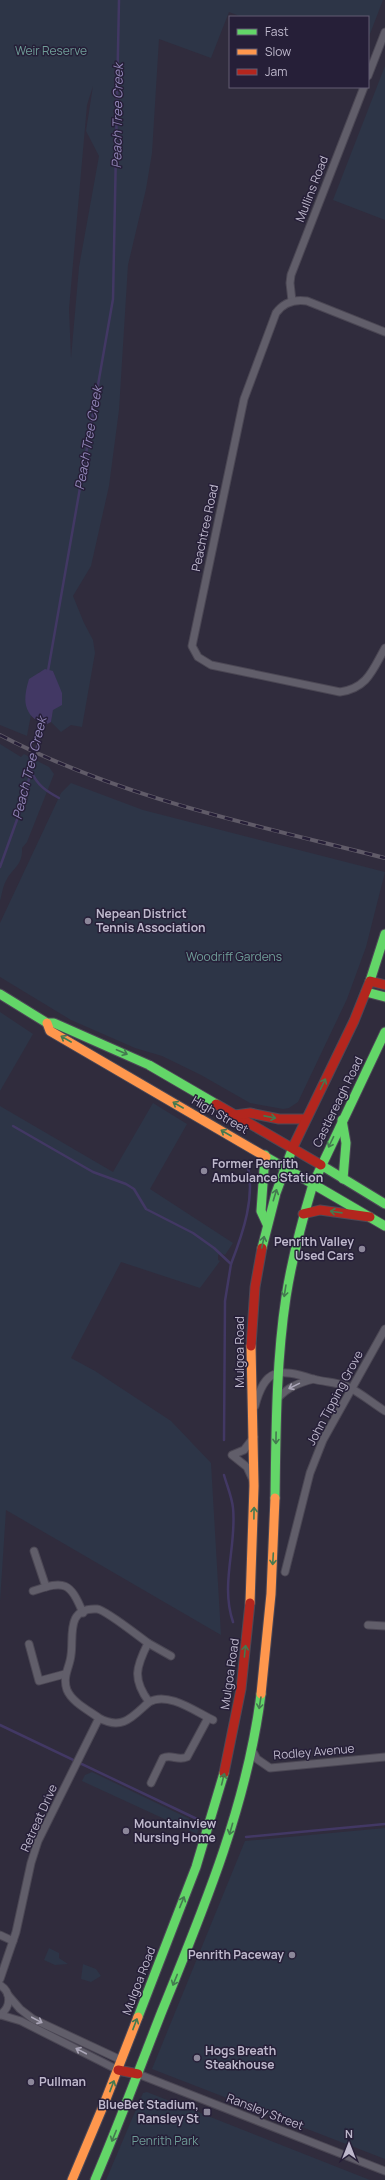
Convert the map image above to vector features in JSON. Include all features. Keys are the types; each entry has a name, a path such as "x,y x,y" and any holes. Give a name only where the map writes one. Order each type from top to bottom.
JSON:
{"main road":[{"path":"385,934 370,981 385,985"},
{"name":"Castlereagh Road","path":"293,1148 365,995 370,981"},
{"name":"High Street","path":"0,994 46,1023 50,1030 385,1226"},
{"path":"365,995 385,997"},
{"name":"High Street","path":"46,1023 54,1023 144,1062 293,1148 385,1204"},
{"name":"Castlereagh Road","path":"313,1184 385,1032"},
{"name":"High Street","path":"235,1115 250,1113 279,1119 306,1119"},
{"path":"342,1120 346,1143 343,1179"},
{"name":"Mulgoa Road","path":"72,2180 118,2070 194,1872 217,1800 231,1746 243,1670 253,1546 254,1410 250,1356 252,1318 259,1262 267,1224 285,1167 293,1148"},
{"path":"265,1155 261,1211 267,1224"},
{"path":"95,2180 206,1904 228,1843 252,1750 261,1698 270,1615 274,1520 276,1399 288,1277 303,1214 313,1184"},
{"path":"303,1214 320,1210 370,1217"},
{"name":"Ransley Street","path":"121,2060 138,2074"},
{"name":"Ransley Street","path":"118,2070 138,2074"}],"street":[{"path":"369,73 385,32"},
{"name":"Mullins Road","path":"292,301 290,282 291,275 364,88"},
{"path":"292,301 307,301 385,332"},
{"name":"Peachtree Road","path":"292,301 280,307 276,312 244,399 192,646 198,657 212,666 340,692 357,688 363,684 385,648"},
{"name":"John Tipping Grove","path":"285,1572 310,1474 323,1440 385,1329"},
{"path":"254,1410 262,1385 270,1376 278,1372 298,1373 314,1379 339,1384 351,1389 385,1411"},
{"path":"276,1399 297,1383 314,1379"},
{"path":"254,1437 244,1450 232,1455 246,1467 254,1483"},
{"path":"34,1551 46,1587"},
{"path":"33,1591 58,1584 70,1588 76,1594 83,1612"},
{"path":"151,1782 163,1758 169,1756 183,1759 187,1758 211,1719 167,1699 156,1699 149,1702 128,1721 109,1722 99,1718 72,1696 66,1685 65,1674 71,1656 72,1626 83,1612 92,1609 100,1610 171,1656"},
{"path":"368,1625 385,1626"},
{"path":"148,1642 139,1660 137,1674 140,1688 149,1702"},
{"path":"29,1644 39,1682 65,1674"},
{"name":"Retreat Drive","path":"0,1979 13,1941 34,1853 99,1718"},
{"name":"Rodley Avenue","path":"252,1750 257,1760 270,1768 385,1757"},
{"path":"0,1936 13,1941"},
{"name":"Ransley Street","path":"0,1985 20,2009 33,2019 121,2060"},
{"path":"0,2015 8,2006 8,1995"},
{"name":"Ransley Street","path":"0,2015 21,2021 118,2070"},
{"name":"Ransley Street","path":"138,2074 385,2171"}],"green space":[{"name":"Weir Reserve","path":"0,0 383,0 369,36 369,16 239,16 229,12 211,58 159,39 152,153 146,189 128,265 119,410 109,486 91,566 73,596 93,640 95,653 82,727 71,725 61,732 51,722 57,682 53,671 39,672 27,736 0,725","holes":["93,86 86,131 99,156 79,267 71,358 69,309 87,105"]},
{"path":"385,66 385,220 333,200"},
{"path":"0,744 21,757 24,754 49,767 54,774 27,842 22,848 21,858 6,881 0,901"},
{"name":"Woodriff Gardens","path":"71,783 143,810 385,872 366,947 347,999 298,1102 289,1108 283,1109 250,1103 201,1075 162,1056 135,1048 71,1020 0,977 0,923 61,793"},
{"path":"0,1012 33,1034 0,1091"},
{"path":"153,1103 187,1124 150,1189 233,1243 225,1255 221,1253 218,1255 218,1260 220,1261 200,1288 121,1262 71,1358 95,1371 171,1421 211,1463 221,1635 6,1510 0,1602 0,1106 113,1172"},
{"path":"92,1772 200,1824 197,1834 82,1781 85,1775"},
{"name":"Penrith Paceway","path":"385,1828 385,2159 152,2069 245,1841"},
{"path":"49,1948 59,1953 59,1958 68,1964 55,1965 44,1960"},
{"path":"83,1964 96,1969 101,1976 91,1982 81,1979"},
{"name":"Penrith Park","path":"147,2092 370,2180 106,2180 143,2093"}],"shaded area":[{"path":"45,669 53,671 62,693 62,705 53,710 51,722 45,725 37,721 28,711 25,700 29,679"}],"waterway":[{"name":"Peach Tree Creek","path":"48,671 113,299 119,0"},
{"name":"Peach Tree Creek","path":"0,867 23,803 43,722"},
{"path":"31,771 42,787 59,798"},
{"path":"13,1126 93,1172 126,1184 134,1189 146,1209 193,1233 214,1248 231,1264 225,1301 224,1440"},
{"path":"231,1264 240,1240 247,1214 250,1188 247,1163"},
{"path":"224,1475 231,1496 234,1522 228,1579 229,1608 233,1622"},
{"path":"0,1725 197,1819"},
{"path":"246,1837 385,1824"}],"railway":[{"path":"0,735 46,757 92,776 140,793 189,808 385,858"}],"traffic: fast":[{"path":"370,981 385,934"},
{"path":"366,992 385,997"},
{"path":"0,994 47,1023 54,1023 149,1065 216,1104"},
{"path":"266,1157 313,1184 385,1032"},
{"path":"342,1120 346,1143 343,1179"},
{"path":"262,1248 276,1193 293,1147"},
{"path":"265,1155 261,1211 267,1224"},
{"path":"321,1165 385,1204"},
{"path":"313,1184 385,1226"},
{"path":"275,1498 277,1397 280,1347 286,1297 294,1254 313,1184"},
{"path":"95,2180 193,1934 222,1856 246,1776 261,1694"},
{"path":"138,2017 196,1867 224,1773"}],"traffic: slow":[{"path":"47,1023 50,1031 266,1157"},
{"path":"250,1603 254,1486 251,1346"},
{"path":"261,1694 271,1594 275,1498"},
{"path":"72,2180 138,2017"}],"traffic: jam":[{"path":"293,1147 354,1021 370,981 385,985"},
{"path":"216,1104 321,1165"},
{"path":"235,1115 250,1113 279,1119 306,1119"},
{"path":"303,1214 320,1210 370,1217"},
{"path":"251,1346 255,1287 262,1248"},
{"path":"224,1773 241,1689 250,1603"},
{"path":"118,2070 138,2074"}],"place":[{"name":"Nepean District Tennis Association","path":"88,921"},
{"name":"Former Penrith Ambulance Station","path":"204,1171"},
{"name":"Penrith Valley Used Cars","path":"362,1249"},
{"name":"Mountainview Nursing Home","path":"126,1831"},
{"name":"Penrith Paceway","path":"292,1955"},
{"name":"Hogs Breath Steakhouse","path":"197,2058"},
{"name":"Pullman","path":"31,2082"},
{"name":"BlueBet Stadium, Ransley St","path":"207,2112"}]}
